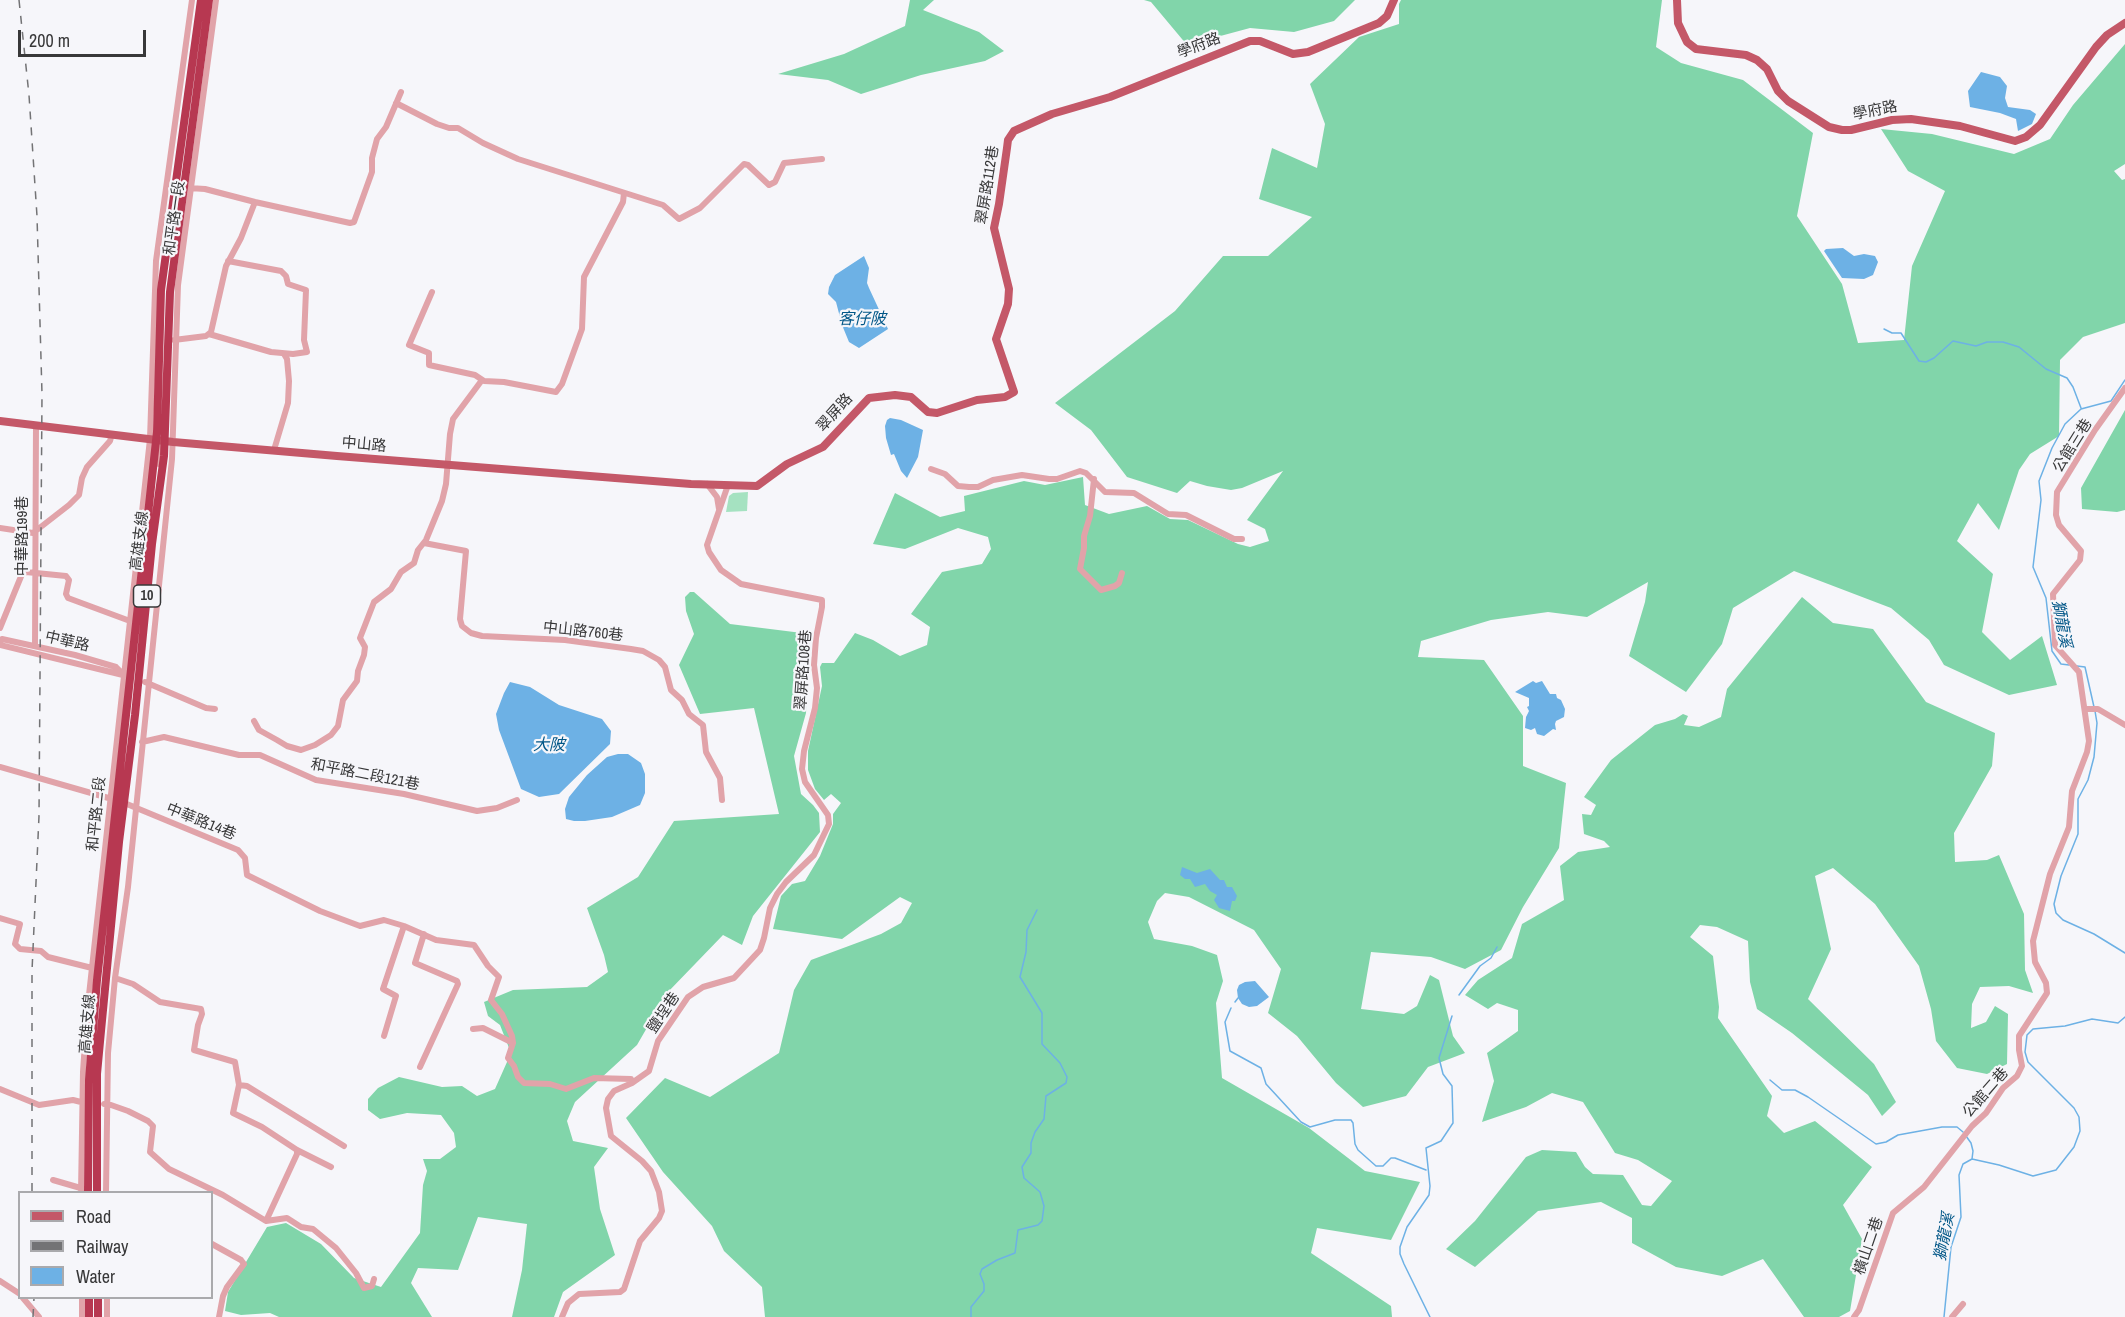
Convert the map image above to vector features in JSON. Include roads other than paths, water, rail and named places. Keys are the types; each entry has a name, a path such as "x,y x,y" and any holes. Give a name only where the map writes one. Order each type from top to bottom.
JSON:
{"highway":[{"name":"高雄支線","path":"84,1191 89,1080 97,980 157,432 161,290 201,0"},
{"name":"高雄支線","path":"97,1191 97,1074 100,1031 152,544 164,456 170,292 209,0"},
{"path":"89,1299 89,1317"},
{"path":"98,1299 98,1317"}],"main road":[{"name":"學府路","path":"1008,140 1014,130 1026,124 1110,97 1250,41 1260,41 1293,54 1308,52 1379,23 1387,16 1394,0"},
{"name":"學府路","path":"1677,0 1678,23 1681,32 1692,46 1705,50 1746,55 1757,60 1767,69 1778,91 1788,101 1829,127 1851,130 1892,120 1911,119 1960,126 2015,141 2026,137 2040,125 2096,47 2107,35 2125,23"},
{"name":"翠屏路112巷","path":"932,414 977,400 1005,397 1014,392 996,339 1009,298 1005,270 993,228 1008,140"},
{"name":"翠屏路","path":"728,485 760,485 787,464 819,449 869,398 896,395 911,397 924,410 932,414"},
{"name":"中山路","path":"0,421 150,439 274,450 728,485"}],"street":[{"name":"和平路一段","path":"150,439 156,261 192,0"},
{"name":"和平路一段","path":"173,441 178,285 216,0"},
{"path":"167,186 218,192 350,223 354,222 372,171 376,140 384,130 401,92"},
{"path":"396,103 436,124 458,128 483,143 518,159 667,207 679,219 700,208 744,164 748,165 769,185 775,182 784,163 822,159"},
{"path":"432,292 409,347 429,353 431,366 475,375 482,380 504,382 553,393 560,388 582,329 584,277 624,202 624,193"},
{"path":"209,334 228,261 241,238 255,202"},
{"path":"153,341 197,338 209,334 284,354 307,352 304,340 306,290 288,284 286,276 281,272 228,261"},
{"path":"274,450 288,403 290,381 287,359 284,354"},
{"path":"151,377 162,393 159,474 168,492"},
{"path":"254,721 259,730 287,746 302,750 311,748 331,735 338,726 343,700 357,681 358,671 366,651 360,638 374,602 391,589 400,572 414,564 418,550 424,543 442,501 453,419 482,380"},
{"name":"公館三巷","path":"2044,999 2047,987 2035,962 2033,941 2050,874 2069,827 2072,790 2089,746 2086,709 2079,672 2055,645 2053,594 2072,572 2081,556 2077,543 2059,525 2056,515 2057,492 2125,388"},
{"name":"中華路199巷","path":"35,646 36,425"},
{"path":"0,528 35,532 78,497 87,467 110,441 112,434"},
{"name":"和平路二段","path":"84,1191 83,1072 92,968 150,439"},
{"path":"106,1191 108,1053 115,978 128,887 173,441"},
{"path":"931,469 945,474 958,486 969,487 978,487 993,480 1022,475 1057,479 1080,471 1095,479 1105,492 1134,493 1168,514 1186,515 1234,539 1242,539"},
{"path":"1095,479 1080,569 1101,590 1119,583 1122,573"},
{"path":"707,484 717,497 719,509"},
{"name":"翠屏路108巷","path":"728,485 708,546 709,552 721,570 741,584 822,600 814,665 817,688 802,769 805,782 812,793"},
{"name":"中山路760巷","path":"424,543 466,551 460,619 462,626 471,633 502,638 565,640 608,645 643,651 659,660 665,668 671,690 682,700 689,714 704,724 706,752 720,778 722,800"},
{"path":"0,628 22,573 26,572 66,576 69,580 66,594 68,598 109,611 115,616 130,621"},
{"name":"中華路","path":"124,675 116,667 35,646 2,639 0,643 124,675 206,708 215,709"},
{"path":"2086,709 2098,709 2125,725"},
{"name":"和平路二段121巷","path":"142,742 164,737 239,755 260,755 315,780 404,794 477,811 497,808 517,800"},
{"name":"中華路14巷","path":"0,767 135,807 238,850 245,858 247,875 320,911 360,926 384,920 436,940 470,944 479,949 488,966 499,977 491,1000 508,1026 513,1043 508,1058 518,1077 524,1083 550,1084 566,1089 594,1078 631,1079 632,1083"},
{"name":"鹽埕巷","path":"562,1317 568,1303 579,1294 620,1292 624,1289 640,1241 661,1215 659,1192 651,1171 642,1161 613,1140 609,1133 606,1108 608,1099 614,1091 632,1083 650,1068 658,1041 688,997 703,987 731,981 760,950 770,908 777,894 814,855 829,824 828,815 812,793"},
{"path":"0,918 20,924 15,944 20,949 41,951 48,957 92,968"},
{"path":"384,1036 396,996 383,989 404,926"},
{"path":"420,1067 458,984 457,981 415,963 424,934"},
{"path":"115,978 133,984 160,1002 201,1009 202,1014 194,1050 235,1062 239,1085 233,1113 331,1167"},
{"name":"公館二巷","path":"1967,1135 2003,1088 2020,1071 2022,1066 2019,1036 2044,999"},
{"path":"473,1029 483,1028 513,1043"},
{"path":"239,1085 247,1086 344,1146"},
{"path":"0,1089 39,1105 73,1100 106,1104 148,1121 153,1126 150,1152 169,1169 223,1195 266,1221 287,1218 301,1227 314,1228 336,1248 356,1273 364,1288 372,1286 374,1279"},
{"name":"橫山二巷","path":"1856,1316 1893,1213 1924,1187 1967,1135"},
{"path":"266,1221 297,1150"},
{"path":"53,1180 84,1191"},
{"path":"213,1245 244,1264 227,1287 219,1317"},
{"path":"0,1281 18,1294"},
{"path":"24,1299 39,1317"},
{"path":"82,1299 82,1317"},
{"path":"107,1299 107,1317"},
{"path":"1952,1317 1963,1304"}],"water":[{"path":"1981,72 2000,77 2007,86 2005,98 2008,107 2030,110 2036,114 2032,124 2018,131 2016,119 1970,107 1968,91"},
{"path":"1843,248 1854,256 1864,254 1875,256 1878,262 1873,275 1864,279 1842,278 1824,251"},
{"name":"客仔陂","path":"864,256 869,268 867,283 888,329 859,348 849,342 836,302 828,294 835,275"},
{"path":"890,418 901,420 923,430 918,457 907,478 901,471 894,454 891,455 886,438 885,426"},
{"path":"1533,681 1536,683 1542,681 1550,694 1556,694 1561,700 1565,709 1564,717 1556,721 1556,730 1553,729 1544,736 1537,734 1535,728 1531,730 1525,728 1529,698 1515,692"},
{"name":"大陂","path":"510,682 530,687 559,705 602,719 611,731 610,744 559,794 539,797 521,789 499,730 496,714"},
{"name":"大陂","path":"628,754 641,763 645,774 645,793 640,805 612,817 585,821 566,819 565,809 569,797 587,775 607,757"},
{"path":"1182,867 1197,873 1210,869 1220,880 1224,880 1227,887 1232,887 1237,896 1235,901 1232,901 1230,911 1219,908 1214,900 1217,895 1205,884 1195,887 1190,879 1185,879 1180,875"},
{"path":"1255,981 1269,997 1257,1006 1249,1007 1242,1004 1237,990 1239,985 1245,982"}],"waterway":[{"path":"1884,329 1892,333 1901,333 1919,361 1926,362 1953,341 1976,346 1987,342 2003,342 2019,347 2046,369 2067,378 2081,408"},
{"name":"獅龍溪","path":"2069,665 2061,664 2052,651 2046,598 2033,567 2041,500 2039,481 2052,448 2065,424 2081,409 2111,401 2125,380"},
{"name":"獅龍溪","path":"2077,666 2085,667 2094,707"},
{"name":"獅龍溪","path":"2095,711 2097,723 2094,757 2088,780 2078,799 2078,834 2061,876 2054,904 2056,913 2063,920 2094,934 2125,953"},
{"path":"971,1317 971,1307 984,1291 980,1274 982,1269 1015,1253 1018,1230 1038,1225 1042,1221 1044,1206 1040,1192 1024,1178 1022,1167 1031,1153 1031,1143 1035,1132 1044,1119 1046,1096 1066,1083 1067,1077 1060,1063 1042,1044 1042,1013 1020,977 1026,952 1027,930 1037,910"},
{"path":"1459,995 1480,966 1491,958 1497,947"},
{"path":"1235,1002 1238,998"},
{"path":"1231,1008 1225,1022 1230,1051 1261,1068 1266,1084 1301,1122 1310,1127 1335,1120 1351,1120 1358,1150 1376,1166 1383,1166 1391,1158 1395,1158 1426,1170"},
{"path":"1430,1317 1404,1264 1400,1247 1407,1227 1429,1195 1426,1148 1441,1141 1453,1123 1452,1086 1443,1074 1439,1058 1452,1016"},
{"name":"獅龍溪","path":"1944,1317 1951,1247 1961,1217 1959,1175 1963,1164 1972,1159 2033,1176 2056,1170 2074,1147 2080,1131 2079,1117 2074,1108 2028,1062 2025,1052 2027,1035 2033,1029 2065,1026 2092,1019 2118,1023 2125,1017"},
{"path":"1770,1080 1782,1090 1795,1090 1808,1097 1876,1144 1886,1142 1898,1135 1942,1127 1957,1127 1963,1132"},
{"path":"1966,1136 1971,1143 1972,1159"}],"railway":[{"path":"19,0 29,95 37,216 42,394 39,816 32,971 32,1191"},
{"path":"33,1317 34,1299"}]}
